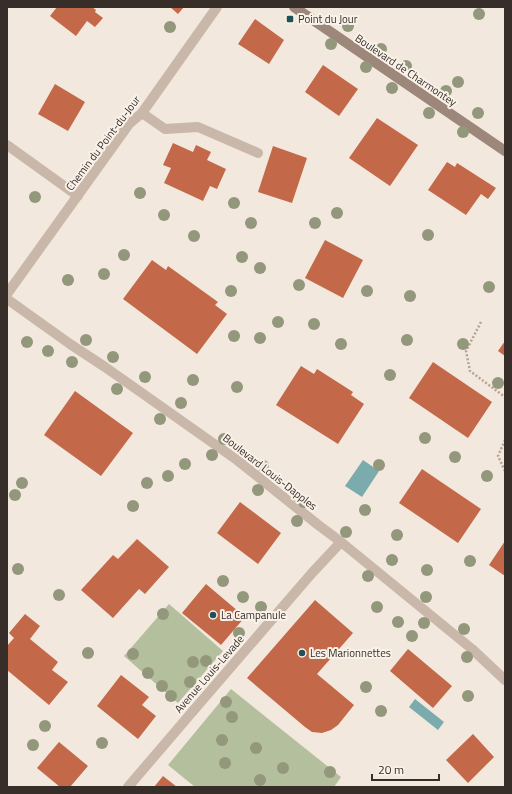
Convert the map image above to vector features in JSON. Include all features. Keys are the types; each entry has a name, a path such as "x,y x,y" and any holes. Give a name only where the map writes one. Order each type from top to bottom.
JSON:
{"street":[{"name":"Chemin du Point-du-Jour","path":"7,294 129,124 142,112 217,7"},
{"name":"Boulevard de Charmontey","path":"294,7 505,151"},
{"path":"142,112 165,129 198,127 258,154"},
{"path":"7,145 78,196"},
{"name":"Boulevard Louis-Dapples","path":"7,299 237,460 341,542 472,650 505,680"},
{"name":"Avenue Louis-Levade","path":"128,787 312,573 341,542"}],"path":[{"path":"481,322 466,351 470,371 505,397"},
{"path":"505,440 498,456 505,471"}],"green space":[{"path":"169,604 223,651 178,703 124,656"},
{"path":"231,689 341,777 334,787 195,787 168,765"}],"water":[{"path":"363,460 379,471 362,497 345,486"},
{"path":"415,699 444,722 438,730 409,707"}],"building":[{"path":"57,7 92,7 96,10 95,12 103,18 95,27 87,21 76,36 50,16"},
{"path":"170,7 184,7 178,14"},
{"path":"255,19 284,40 269,64 238,44"},
{"path":"323,65 358,89 339,116 305,92"},
{"path":"55,84 85,102 68,131 38,114"},
{"path":"377,118 418,145 390,186 349,158"},
{"path":"173,143 193,152 196,145 211,152 207,160 226,169 217,189 210,186 203,201 164,183 171,168 163,165"},
{"path":"273,146 307,158 292,203 258,192"},
{"path":"447,162 455,167 457,163 496,188 488,199 481,194 466,215 428,190"},
{"path":"325,240 363,260 343,298 305,278"},
{"path":"152,260 166,270 168,266 218,302 215,305 227,314 197,354 123,299"},
{"path":"505,341 505,356 498,351"},
{"path":"433,362 492,402 468,438 409,398"},
{"path":"301,366 314,374 317,369 353,392 351,395 364,404 338,444 276,405"},
{"path":"75,391 133,433 101,476 44,435"},
{"path":"422,469 481,509 458,543 399,503"},
{"path":"240,502 281,533 258,564 217,533"},
{"path":"137,539 169,567 145,594 139,589 113,618 81,590 113,555 118,559"},
{"path":"505,541 505,576 489,565"},
{"name":"La Campanule","path":"206,584 245,617 221,645 182,613"},
{"name":"Les Marionnettes","path":"315,600 353,633 317,674 354,705 338,725 331,730 322,733 312,732 305,727 247,678"},
{"path":"25,614 40,626 30,639 58,662 52,670 68,682 49,705 7,670 7,646 14,638 9,633"},
{"path":"408,649 452,686 433,708 390,671"},
{"path":"121,675 149,697 142,705 156,716 138,739 97,706"},
{"path":"473,734 494,757 468,783 446,760"},
{"path":"59,742 88,766 70,787 60,787 37,768"},
{"path":"163,776 177,787 154,787"}],"place":[{"name":"Point du Jour","path":"290,19"},
{"name":"La Campanule","path":"213,615"},
{"name":"Les Marionnettes","path":"302,653"}]}
